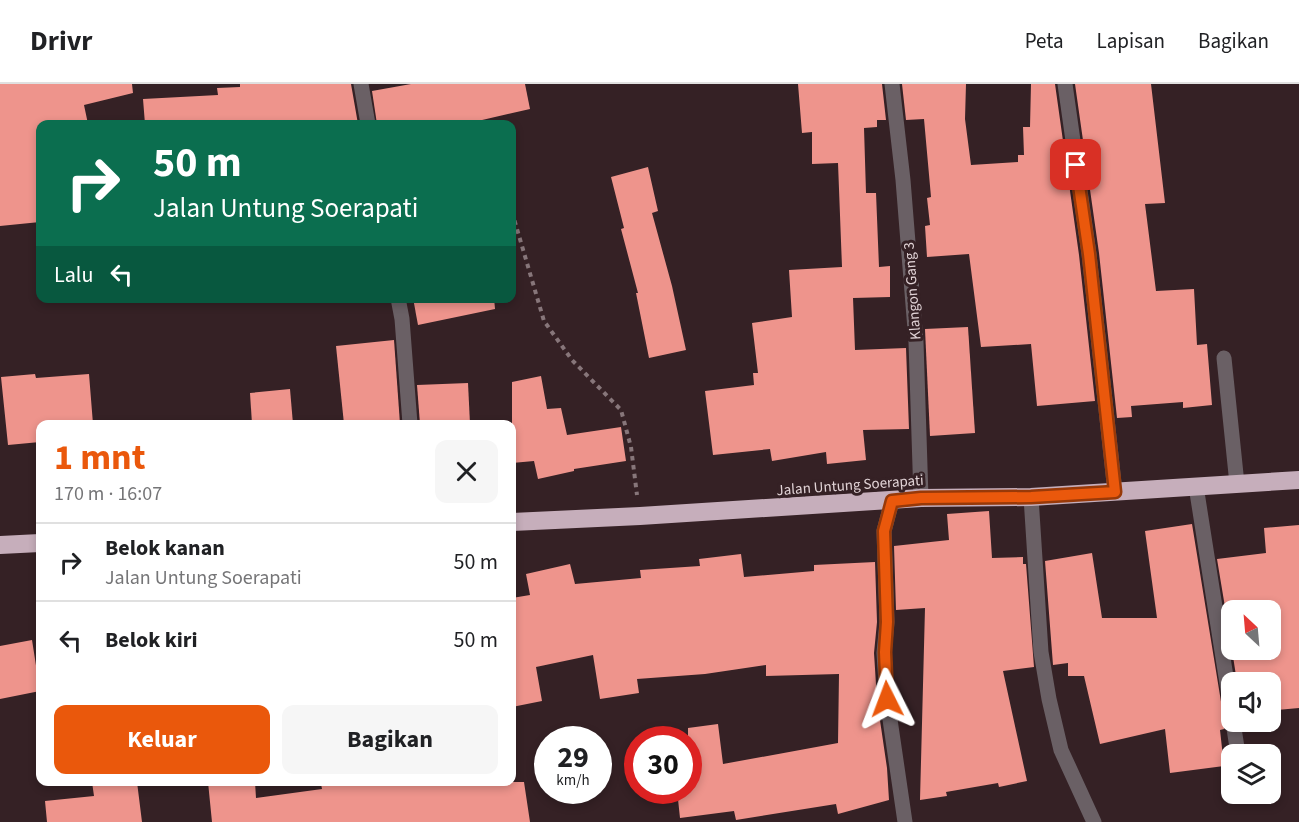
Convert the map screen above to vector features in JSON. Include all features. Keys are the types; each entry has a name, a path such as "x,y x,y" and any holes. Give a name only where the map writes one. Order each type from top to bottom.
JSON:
{"highway":[{"name":"Jalan Untung Soerapati","path":"516,522 921,498 1031,497 1299,480"},
{"path":"0,545 36,543"}],"street":[{"path":"362,84 367,120"},
{"name":"Klangon Gang 3","path":"892,84 903,180 916,342 921,498"},
{"path":"1065,84 1089,254 1115,492"},
{"path":"399,303 410,420"},
{"path":"1224,358 1237,484"},
{"path":"1196,486 1225,672"},
{"path":"1031,497 1041,652 1049,699 1061,750 1094,822"},
{"path":"892,501 884,531 887,622 885,652 888,709 905,822"}],"path":[{"path":"516,226 544,321 572,360 621,410 631,447 640,516"}],"building":[{"path":"0,84 132,84 133,93 84,105 87,120 36,120 36,222 0,226"},
{"path":"240,84 351,84 357,120 145,120 143,99 218,95 217,88 240,87"},
{"path":"411,84 525,84 530,109 482,120 376,120 372,91"},
{"path":"798,84 882,84 886,120 877,120 877,127 864,128 866,193 876,193 879,267 890,266 890,297 853,298 855,350 906,348 909,429 863,430 866,460 827,464 826,452 772,461 770,449 713,455 705,391 754,385 753,373 758,373 752,323 792,317 789,270 842,267 838,163 812,164 812,132 802,133"},
{"path":"902,84 966,84 965,119 971,165 1018,162 1018,155 1024,155 1023,127 1030,127 1031,84 1055,84 1079,255 1095,401 1037,406 1031,344 981,347 969,254 927,257 925,226 930,225 927,198 931,197 924,119 906,120"},
{"path":"1075,84 1151,84 1165,203 1145,204 1156,291 1194,289 1197,345 1207,344 1212,405 1183,408 1183,402 1131,406 1132,417 1117,418 1099,253"},
{"path":"648,167 658,211 652,213 672,286 686,350 649,358 636,293 638,293 621,229 624,228 611,177"},
{"path":"414,303 494,303 495,309 418,325"},
{"path":"968,327 975,433 930,436 925,329"},
{"path":"394,340 400,420 344,420 336,346"},
{"path":"35,374 36,378 89,374 93,420 36,420 36,442 8,445 1,377"},
{"path":"541,376 547,409 561,408 567,435 621,427 626,461 574,469 574,471 538,479 534,461 516,463 516,420 512,420 512,382"},
{"path":"468,383 470,420 420,420 417,385"},
{"path":"290,389 293,420 252,420 250,393"},
{"path":"989,511 992,558 1023,557 1023,564 1026,564 1034,667 1003,671 1027,781 999,787 998,783 946,792 947,796 920,800 925,608 896,610 894,546 949,540 947,514"},
{"path":"1192,524 1221,702 1221,766 1170,773 1165,729 1100,744 1084,676 1068,676 1068,663 1053,665 1045,561 1092,553 1102,618 1157,618 1145,531"},
{"path":"1299,525 1299,708 1281,710 1281,672 1235,672 1234,660 1281,660 1281,600 1224,600 1217,559 1266,553 1264,528"},
{"path":"741,554 744,577 814,571 814,565 875,562 877,622 874,653 889,800 838,814 836,804 736,820 734,811 680,818 678,804 702,804 702,726 718,724 723,764 838,743 839,674 766,676 766,665 705,674 637,679 639,693 600,699 593,655 536,667 542,701 516,706 516,597 530,595 526,574 570,564 575,584 641,578 640,570 700,566 699,559"},
{"path":"32,640 36,666 36,692 0,699 0,646"},
{"path":"516,782 524,782 530,822 212,822 208,786 255,786 256,798 322,789 321,786 516,786"},
{"path":"93,786 138,786 142,822 47,822 45,801 94,796"}],"route":[{"path":"887,699 884,531 892,501 921,498 1031,497 1115,492 1089,254 1076,165"}]}
